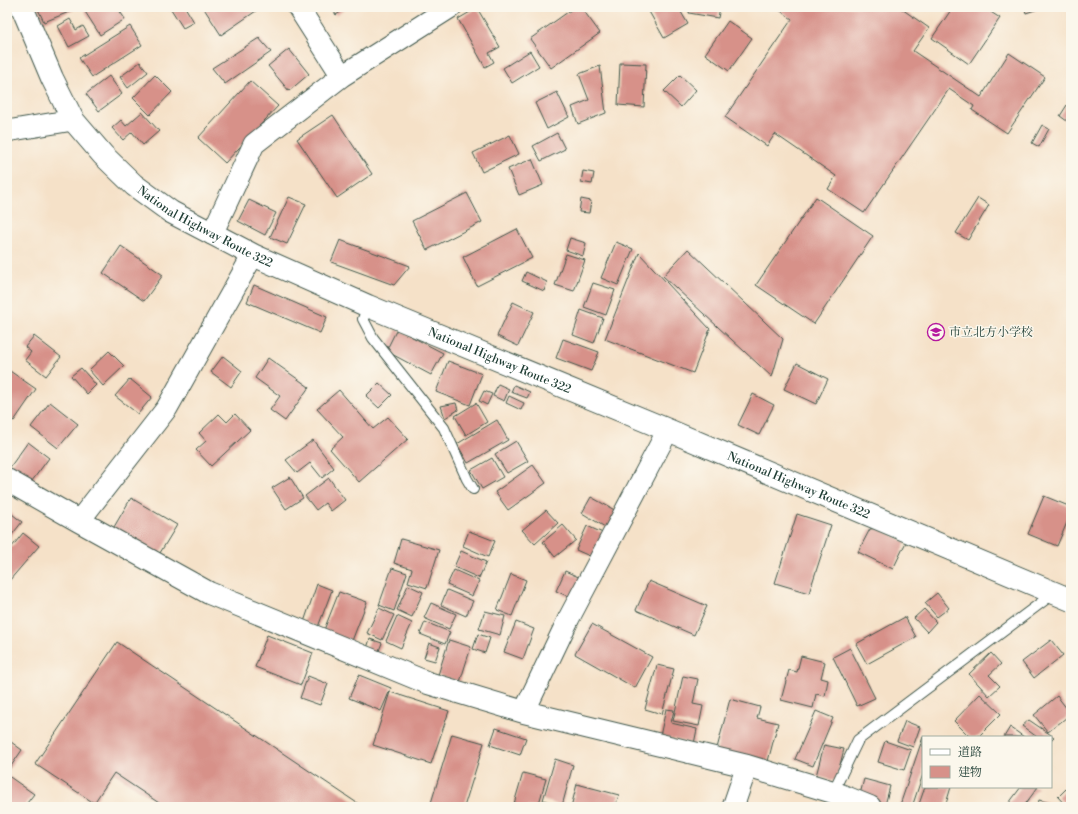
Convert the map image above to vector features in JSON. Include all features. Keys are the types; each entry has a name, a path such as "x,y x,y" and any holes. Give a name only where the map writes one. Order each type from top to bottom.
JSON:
{"main road":[{"name":"National Highway Route 322","path":"22,7 52,78 73,120 103,154 134,185 171,212 253,255 368,306 668,430 1062,596"},
{"path":"7,480 209,593 428,683 524,712 747,766 833,792 870,807"}],"street":[{"path":"298,7 342,76"},
{"path":"212,234 254,144 342,76 451,7"},
{"path":"7,131 73,120"},
{"path":"79,521 167,408 253,255"},
{"path":"524,712 569,618 668,430"},
{"path":"733,807 747,766"}],"lane":[{"path":"368,306 363,319 373,338 444,428 472,489"},
{"path":"833,792 858,740 1062,596"}],"building":[{"path":"37,7 73,7 74,10 44,22"},
{"path":"88,7 117,7 125,19 100,35 84,10"},
{"path":"175,7 185,7 194,22 183,28 171,9"},
{"path":"203,7 254,7 256,11 221,35"},
{"path":"331,7 348,7 336,15"},
{"path":"575,7 581,7 600,33 551,68 530,39"},
{"path":"678,7 688,24 664,38 647,8"},
{"path":"690,7 720,7 718,18 689,13"},
{"path":"779,7 899,7 929,28 913,51 981,97 1009,53 1045,77 1007,133 972,110 974,106 949,89 864,213 828,189 836,176 775,134 767,146 725,117 792,19 778,9"},
{"path":"953,7 983,7 1000,18 969,64 932,38"},
{"path":"1024,7 1044,7 1026,13"},
{"path":"477,8 500,47 489,53 494,62 485,67 458,19"},
{"path":"70,19 76,30 83,26 89,36 69,47 58,26"},
{"path":"728,21 752,38 729,71 705,54"},
{"path":"130,26 142,45 92,77 79,58"},
{"path":"259,38 271,52 225,84 212,68"},
{"path":"289,49 309,74 289,91 268,66"},
{"path":"530,51 539,66 512,83 503,68"},
{"path":"140,62 148,72 128,88 120,77"},
{"path":"620,63 646,64 644,107 618,105"},
{"path":"600,66 606,113 578,124 572,107 589,100 579,74"},
{"path":"155,75 172,92 150,115 133,98"},
{"path":"680,75 696,90 681,107 664,91"},
{"path":"109,76 122,94 99,111 86,94"},
{"path":"250,81 278,106 225,163 198,138"},
{"path":"557,92 569,117 547,129 535,103"},
{"path":"1067,105 1071,108 1071,124 1060,116"},
{"path":"142,112 159,131 143,145 132,132 123,140 112,128 121,120 126,126"},
{"path":"333,115 372,174 337,198 297,139"},
{"path":"1042,125 1049,129 1039,147 1032,143"},
{"path":"557,133 565,149 541,161 533,146"},
{"path":"510,135 519,154 482,172 473,153"},
{"path":"532,159 543,185 519,195 508,169"},
{"path":"583,171 594,173 592,184 581,182"},
{"path":"467,193 482,222 427,250 412,221"},
{"path":"289,197 306,204 287,244 270,237"},
{"path":"816,197 873,236 814,324 756,285"},
{"path":"978,198 989,205 968,240 956,233"},
{"path":"581,199 591,201 589,213 579,212"},
{"path":"249,200 276,213 265,235 238,221"},
{"path":"517,229 532,258 477,286 463,257"},
{"path":"570,238 586,243 583,256 566,250"},
{"path":"340,240 410,266 394,285 331,262"},
{"path":"616,242 633,249 618,285 601,278"},
{"path":"121,246 163,275 144,301 103,273"},
{"path":"688,249 783,339 772,377 663,276"},
{"path":"639,253 710,329 693,373 605,339"},
{"path":"566,254 585,260 574,291 555,285"},
{"path":"526,272 547,282 544,291 522,281"},
{"path":"593,283 615,290 606,315 584,307"},
{"path":"254,285 327,317 320,333 247,302"},
{"path":"513,302 534,312 518,346 497,336"},
{"path":"581,310 603,318 594,343 573,335"},
{"path":"397,329 443,353 431,375 386,351"},
{"path":"34,336 61,357 46,376 25,360 31,352 25,347"},
{"path":"563,339 599,352 591,371 556,358"},
{"path":"109,351 124,366 103,386 89,370"},
{"path":"223,356 242,371 231,387 211,372"},
{"path":"268,358 309,387 285,421 270,410 280,396 255,378"},
{"path":"448,361 482,374 470,405 436,392"},
{"path":"797,363 828,379 816,404 784,389"},
{"path":"81,368 96,385 87,394 71,376"},
{"path":"7,369 36,389 14,421 7,416"},
{"path":"130,379 152,397 138,414 115,396"},
{"path":"379,383 392,395 379,408 366,396"},
{"path":"498,384 509,389 504,401 493,396"},
{"path":"514,385 530,392 527,398 511,392"},
{"path":"339,390 373,429 388,417 408,439 359,482 330,449 343,437 317,409"},
{"path":"484,391 492,394 487,405 479,401"},
{"path":"753,394 774,405 759,435 738,425"},
{"path":"509,396 524,403 521,410 506,403"},
{"path":"50,402 78,424 58,448 31,427"},
{"path":"456,403 458,410 445,418 441,406"},
{"path":"476,403 487,422 466,435 455,416"},
{"path":"219,414 227,422 235,414 250,430 211,466 196,450 206,441 199,433"},
{"path":"497,420 508,440 468,463 457,444"},
{"path":"313,440 334,468 322,478 310,463 297,473 286,460"},
{"path":"516,441 528,461 507,473 495,454"},
{"path":"28,442 49,458 29,485 8,470"},
{"path":"492,458 503,477 482,489 471,470"},
{"path":"533,465 546,483 508,510 495,492"},
{"path":"290,477 303,498 286,509 272,488"},
{"path":"329,478 345,500 331,511 325,503 316,510 305,496"},
{"path":"1044,496 1071,507 1071,513 1057,546 1028,534"},
{"path":"591,497 620,513 610,530 582,513"},
{"path":"131,498 177,525 149,571 104,544"},
{"path":"7,510 22,522 7,541"},
{"path":"546,510 558,523 535,544 522,530"},
{"path":"797,514 831,525 809,593 775,583"},
{"path":"563,525 576,540 555,557 543,542"},
{"path":"587,526 605,534 594,558 576,550"},
{"path":"879,528 906,542 893,569 858,552 870,529"},
{"path":"469,531 495,541 488,557 463,546"},
{"path":"23,533 39,546 9,581 7,579 7,553"},
{"path":"401,539 439,550 427,588 408,582 412,569 394,563"},
{"path":"461,551 486,562 479,578 454,567"},
{"path":"392,568 407,573 394,611 379,605"},
{"path":"454,570 479,581 472,596 447,585"},
{"path":"565,571 583,579 574,599 556,591"},
{"path":"511,574 526,580 512,616 497,610"},
{"path":"649,581 707,606 694,635 636,610"},
{"path":"317,584 332,590 318,627 304,622"},
{"path":"408,585 423,592 412,617 397,610"},
{"path":"447,590 473,601 466,616 441,605"},
{"path":"339,592 367,602 350,646 322,635"},
{"path":"937,593 949,608 937,617 925,603"},
{"path":"431,603 456,614 449,629 424,618"},
{"path":"379,608 394,615 382,640 367,633"},
{"path":"924,609 936,622 927,632 914,618"},
{"path":"485,611 505,616 500,635 479,629"},
{"path":"397,616 412,623 401,648 386,641"},
{"path":"905,617 916,637 867,664 856,644"},
{"path":"425,622 450,632 445,644 420,634"},
{"path":"516,622 534,629 523,659 504,652"},
{"path":"592,624 652,657 635,688 575,654"},
{"path":"478,634 490,638 485,653 473,649"},
{"path":"267,635 313,653 301,685 255,667"},
{"path":"370,639 382,643 376,658 365,654"},
{"path":"449,640 471,647 460,682 438,675"},
{"path":"1051,640 1063,655 1034,678 1022,662"},
{"path":"117,642 363,807 165,807 114,773 94,803 35,764"},
{"path":"429,643 440,647 435,661 424,658"},
{"path":"850,648 875,698 857,706 833,657"},
{"path":"991,653 1001,664 989,675 1000,686 989,696 969,674"},
{"path":"801,656 825,662 821,678 828,680 825,696 816,694 813,708 781,700 789,670 797,672"},
{"path":"657,665 674,669 662,714 645,709"},
{"path":"359,675 391,688 381,711 349,698"},
{"path":"308,676 328,684 320,705 300,698"},
{"path":"683,676 698,679 693,704 703,706 699,726 673,721"},
{"path":"390,692 449,711 431,764 373,745"},
{"path":"980,694 1001,714 979,736 969,736 954,721"},
{"path":"1057,696 1071,714 1048,732 1034,715"},
{"path":"730,699 760,707 757,718 778,723 767,765 716,752"},
{"path":"666,709 674,710 671,723 697,729 694,744 660,736"},
{"path":"816,711 833,718 813,766 795,759"},
{"path":"1029,720 1054,737 1052,739 1052,736 1036,736 1022,726"},
{"path":"905,721 920,727 913,747 897,741"},
{"path":"1010,727 1023,736 1005,736"},
{"path":"496,728 526,738 520,755 490,745"},
{"path":"452,734 484,743 464,807 444,807 431,803"},
{"path":"7,739 22,750 7,772"},
{"path":"922,740 922,777 912,807 900,805"},
{"path":"885,741 911,750 904,770 878,762"},
{"path":"824,745 844,749 836,781 816,776"},
{"path":"555,759 573,765 562,806 543,800"},
{"path":"523,773 546,779 538,807 513,807"},
{"path":"7,775 34,794 24,807 7,807"},
{"path":"864,779 890,786 885,805 859,798"},
{"path":"577,784 619,795 615,807 571,807"},
{"path":"1071,784 1071,807 1067,807 1058,797"},
{"path":"925,788 951,788 945,807 918,807"},
{"path":"1020,788 1037,788 1023,807 1006,807"},
{"path":"1039,800 1057,805 1057,807 1037,807"}],"place":[{"name":"市立北方小学校","path":"936,332"}]}
